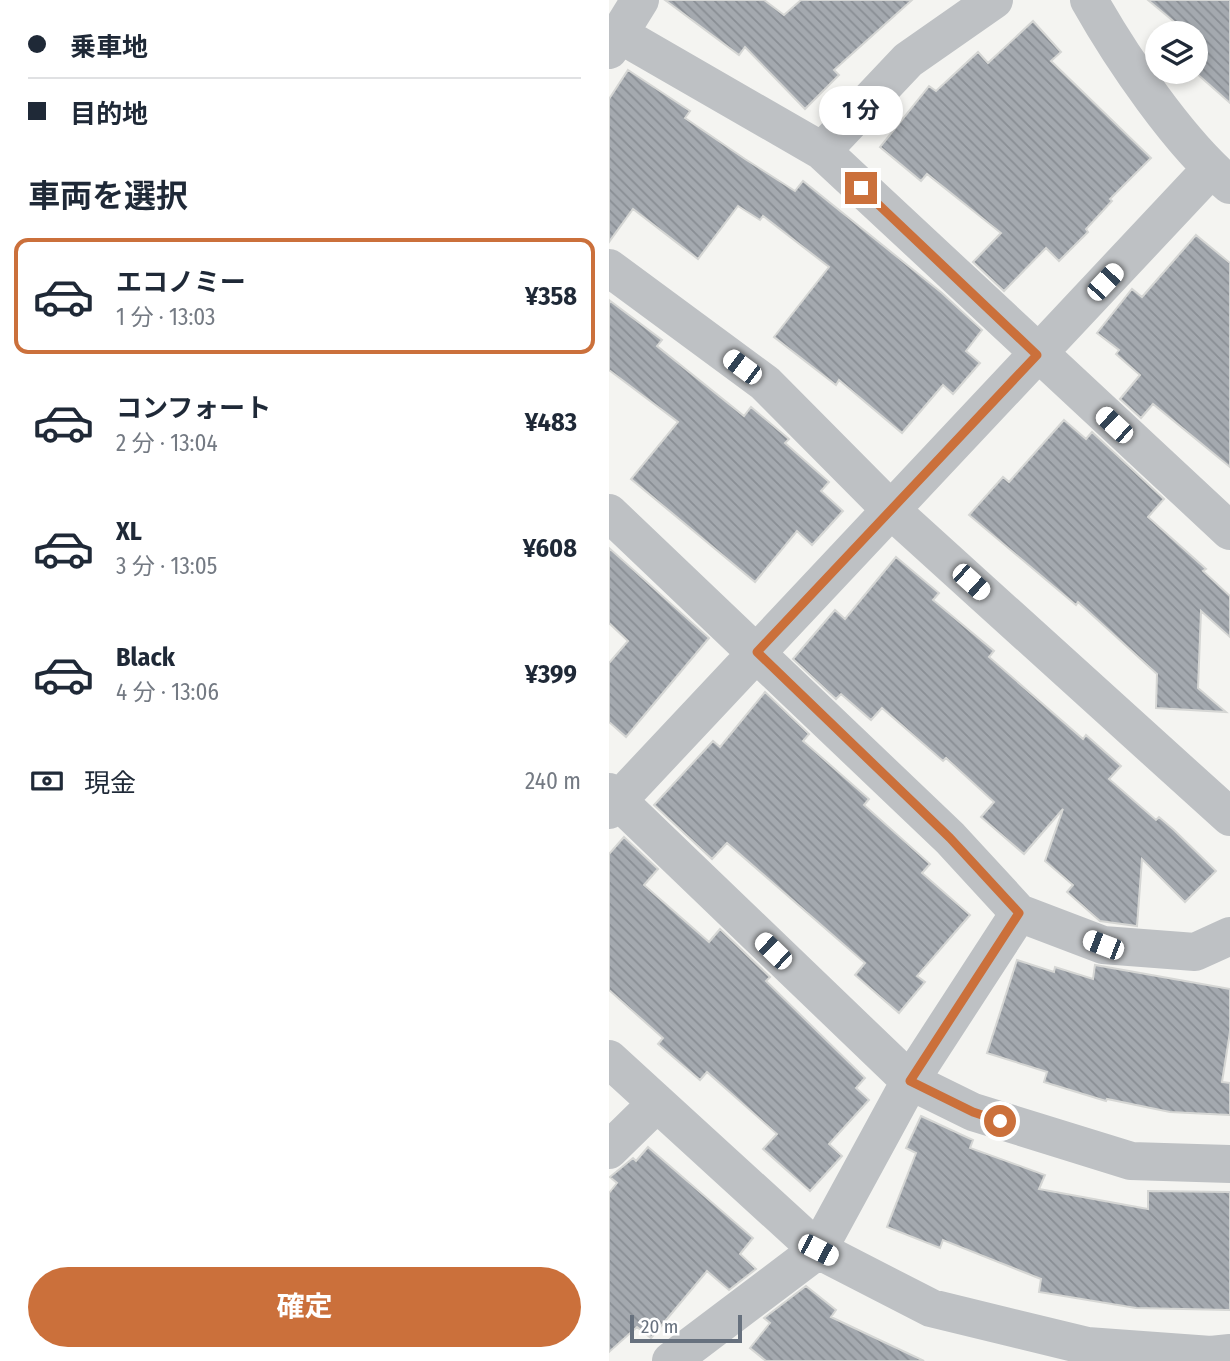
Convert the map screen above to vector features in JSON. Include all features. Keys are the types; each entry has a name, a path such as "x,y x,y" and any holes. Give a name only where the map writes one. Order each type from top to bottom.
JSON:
{"street":[{"path":"640,0 614,42 822,151 1037,355 1230,531"},
{"path":"822,151 908,60 994,0"},
{"path":"1089,0 1147,89 1220,177 1037,355 757,652 612,801 910,1081 973,1112 1131,1161 1230,1164"},
{"path":"609,268 765,383 891,510 1230,817"},
{"path":"609,513 950,838 1019,913 1103,945 1195,952 1230,936"},
{"path":"671,1361 818,1250 910,1081 1019,913"},
{"path":"609,1059 818,1250 932,1308 1087,1346 1211,1355 1230,1353"},
{"path":"609,1150 657,1103"}],"building":[{"path":"665,0 764,0 784,15 801,0 912,0 834,70 839,75 805,109 745,47 739,55"},
{"path":"1148,0 1230,0 1230,103 1208,84 1208,21 1173,21"},
{"path":"1033,21 1061,52 1051,61 1151,158 1110,199 1112,201 1086,229 1088,232 1059,261 1046,248 1004,291 973,262 1001,233 927,174 921,181 880,147 929,86 936,91 978,52 988,63"},
{"path":"628,70 690,111 685,118 795,191 803,181 942,293 982,330 966,351 980,363 953,394 943,385 902,433 839,380 836,385 774,337 829,267 763,216 760,220 738,206 698,259 633,209 609,242 609,99"},
{"path":"1196,235 1230,263 1230,467 1153,404 1141,418 1120,399 1140,375 1116,354 1119,350 1097,333 1132,289 1142,297"},
{"path":"609,300 662,340 657,346 744,416 751,407 789,439 785,443 829,482 821,491 843,511 812,545 797,531 755,582 631,479 678,422 609,370"},
{"path":"1064,420 1086,439 1092,432 1164,499 1148,517 1206,569 1203,571 1230,596 1230,637 1201,611 1198,688 1226,712 1156,708 1157,674 1078,602 1076,605 969,515 1003,477 1009,482"},
{"path":"609,548 709,638 626,737 609,722 609,663 628,641 609,623"},
{"path":"896,557 939,593 933,600 994,651 989,657 1083,739 1086,735 1121,766 1109,779 1156,820 1159,817 1216,871 1185,902 1142,859 1137,926 1100,921 1067,892 1073,885 1045,861 1063,809 1024,854 981,817 994,802 946,758 943,761 882,708 871,720 841,694 836,699 793,659 835,610 845,619"},
{"path":"765,692 809,734 803,741 869,799 864,805 930,864 922,873 970,915 917,976 925,982 899,1013 855,975 865,963 727,843 712,859 654,805 713,741 720,747"},
{"path":"624,837 658,869 644,885 709,942 720,929 770,977 766,981 865,1078 856,1088 869,1100 829,1144 842,1156 810,1191 763,1149 777,1134 707,1072 700,1080 658,1044 663,1038 609,990 609,854"},
{"path":"1017,960 1054,972 1055,967 1093,979 1095,965 1230,989 1230,1032 1222,1082 1230,1083 1230,1115 1170,1112 1107,1099 1106,1101 1044,1082 1047,1072 987,1053"},
{"path":"921,1116 973,1140 970,1148 1045,1175 1039,1189 1148,1209 1148,1191 1230,1192 1230,1310 1136,1308 1039,1292 1041,1279 943,1240 940,1248 887,1227 916,1153 906,1148"},
{"path":"648,1147 753,1238 740,1254 756,1269 729,1290 707,1271 651,1338 637,1327 609,1352 609,1193 617,1183 610,1177 633,1158 636,1161"},
{"path":"806,1286 836,1310 831,1317 924,1361 766,1361 750,1348 770,1323 764,1318"}],"route":[{"path":"861,188 1037,355 757,652 950,838 1019,913 910,1081 973,1112 1000,1121"}]}
